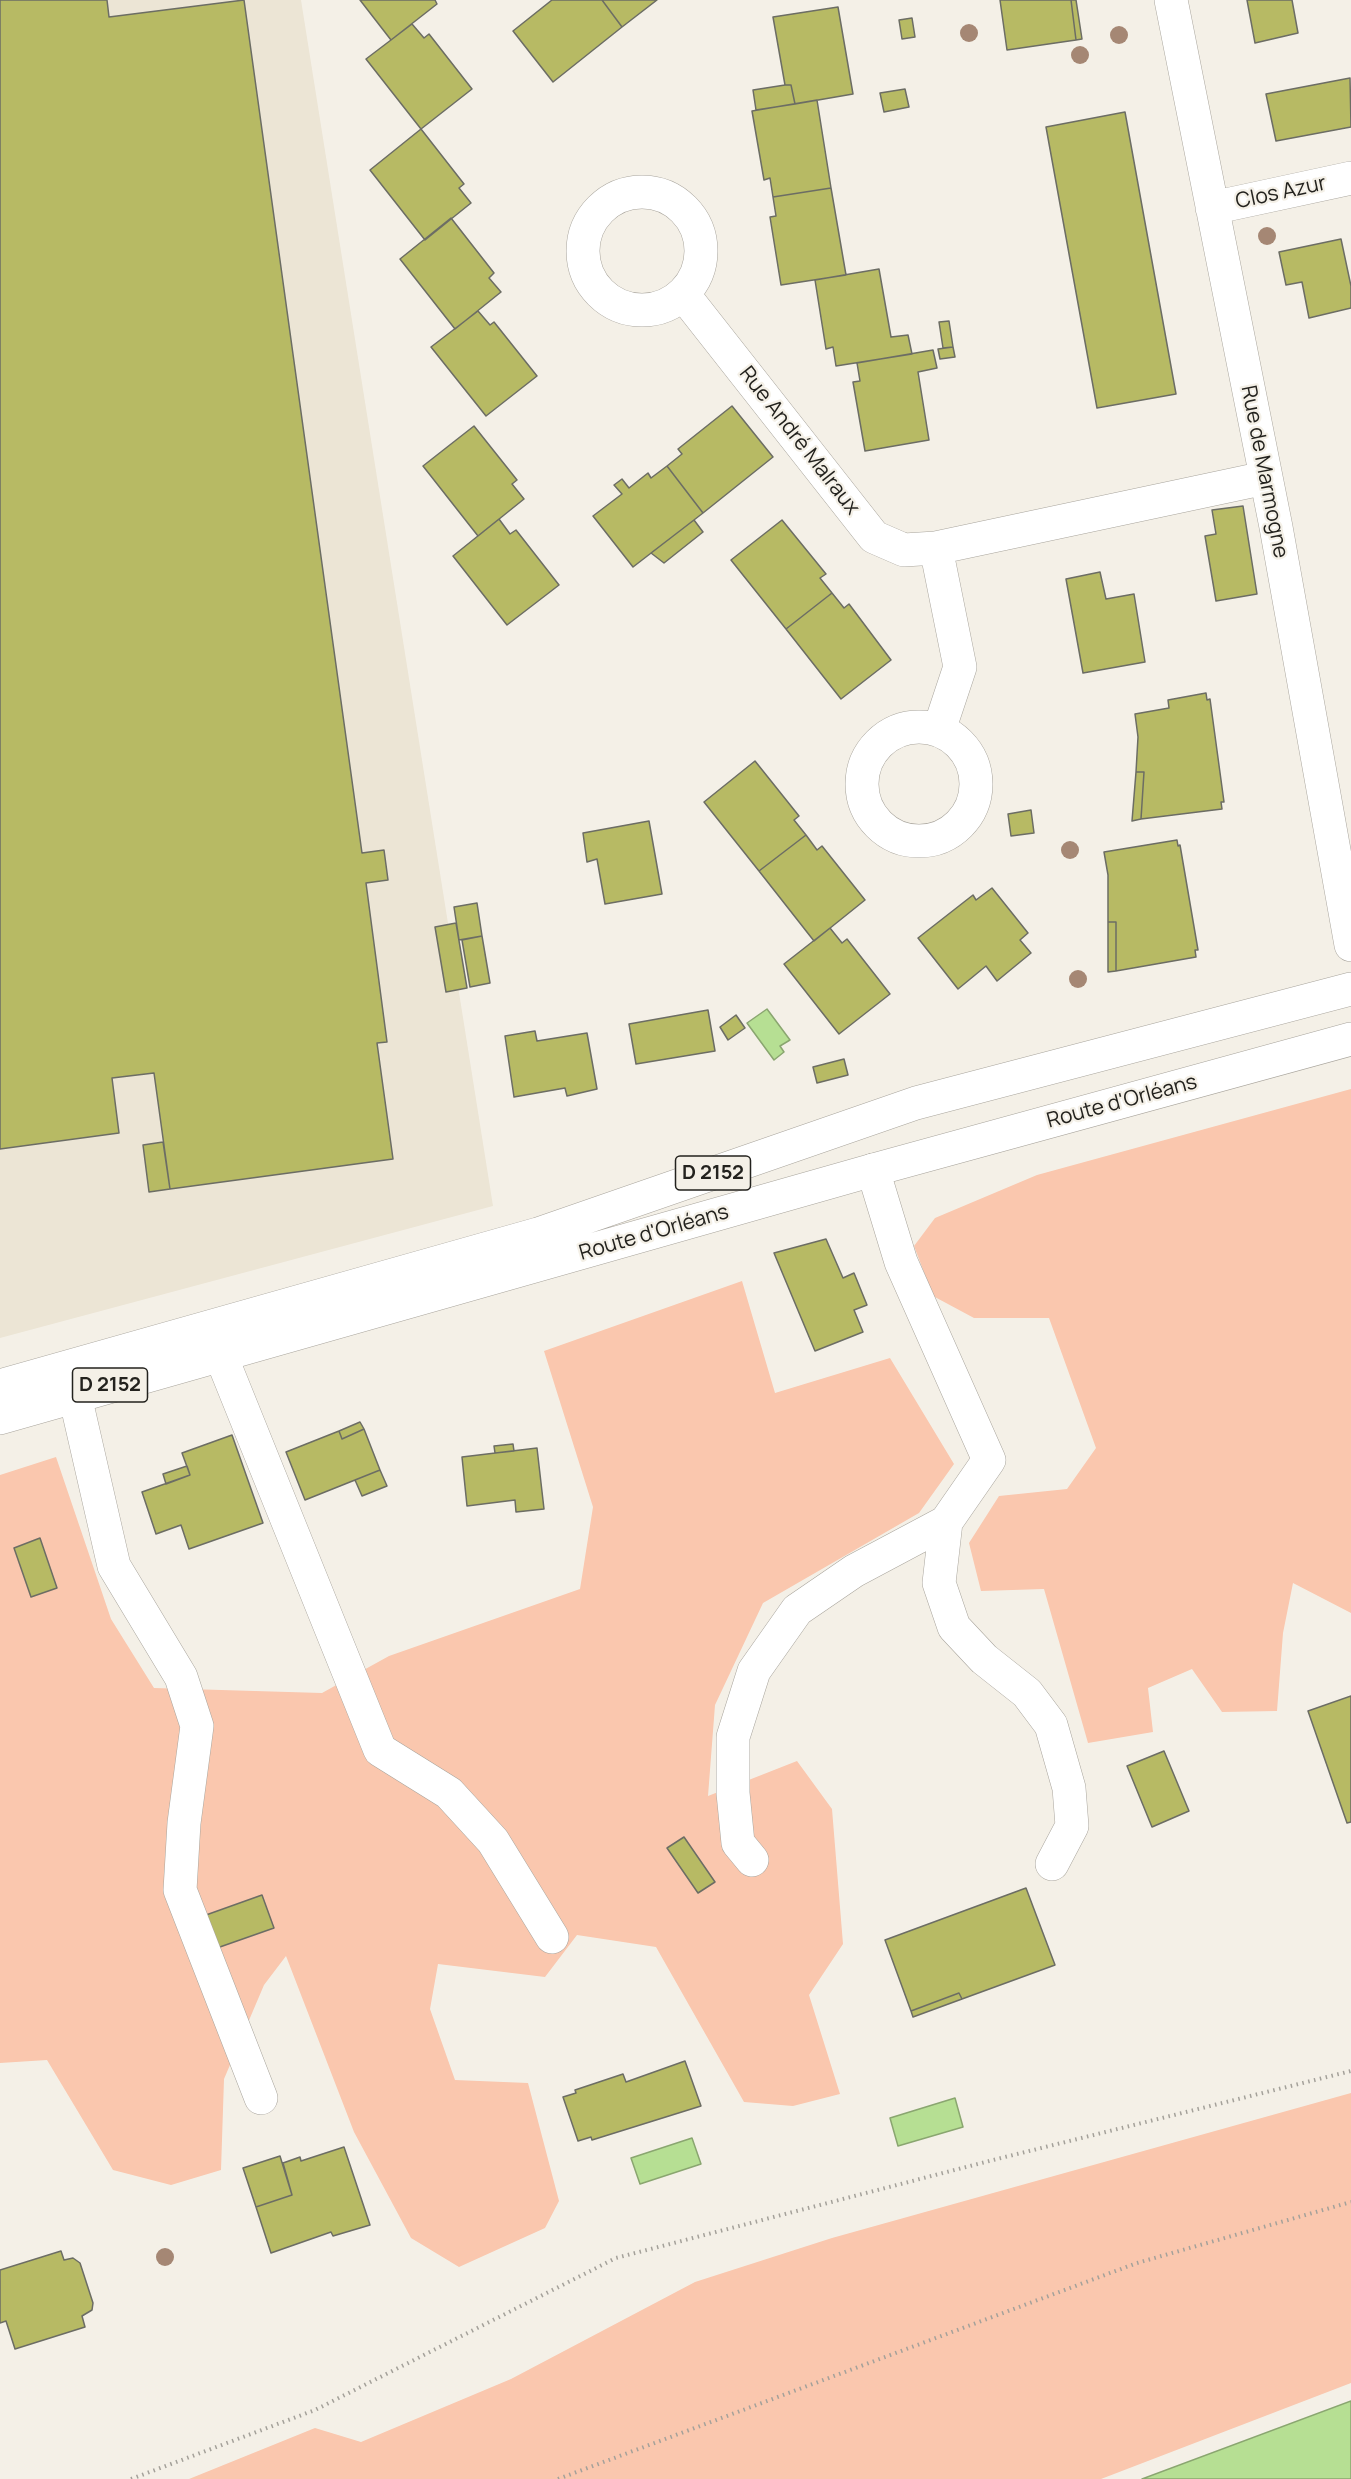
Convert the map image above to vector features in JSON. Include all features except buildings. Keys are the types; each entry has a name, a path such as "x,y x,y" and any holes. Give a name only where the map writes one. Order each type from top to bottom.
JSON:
{"main road":[{"name":"Rue de Marmogne","path":"1171,0 1212,208 1254,480 1351,945"},
{"name":"Clos Azur","path":"1212,208 1351,178"},
{"name":"Rue André Malraux","path":"683,294 874,537 904,550 936,548 1254,480"},
{"path":"936,548 960,667 939,730"},
{"name":"Route d'Orléans","path":"0,1386 538,1234 916,1103 1351,989"},
{"name":"Route d'Orléans","path":"0,1418 873,1170 1351,1039"},
{"path":"752,1860 738,1843 733,1793 733,1737 754,1671 797,1610 854,1571 946,1522 989,1460 901,1262 873,1170"},
{"path":"221,1356 380,1750 449,1793 493,1841 552,1937"},
{"path":"75,1396 114,1566 181,1677 197,1726 184,1823 180,1890 261,2098"},
{"path":"946,1522 939,1583 954,1627 984,1659 1027,1693 1051,1725 1069,1788 1072,1826 1052,1864"}],"path":[{"path":"131,2479 315,2410 616,2258 993,2160 1351,2071"},
{"path":"558,2479 1137,2263 1351,2202"}],"shaded area":[{"path":"0,0 301,0 493,1206 0,1338"},
{"path":"767,1009 790,1040 780,1046 784,1052 774,1060 747,1023"},
{"path":"1351,1089 1351,1613 1293,1583 1283,1633 1277,1711 1222,1712 1192,1669 1148,1688 1153,1732 1088,1743 1044,1589 981,1591 969,1543 999,1496 1067,1489 1096,1448 1049,1318 974,1318 933,1296 914,1246 935,1218 1037,1175"},
{"path":"742,1281 775,1393 890,1358 954,1464 919,1513 763,1603 715,1705 708,1796 797,1761 832,1809 843,1944 809,1995 840,2094 793,2106 744,2102 656,1947 577,1935 545,1977 438,1964 430,2009 455,2080 528,2083 559,2201 545,2228 459,2267 411,2238 354,2132 286,1956 264,1985 224,2079 221,2170 171,2185 113,2170 47,2060 0,2063 0,1475 56,1457 111,1619 154,1688 322,1693 389,1656 580,1589 593,1507 544,1351"},
{"path":"1351,2093 1351,2383 1101,2479 189,2479 315,2428 361,2442 511,2379 695,2282 832,2238"},
{"path":"955,2098 963,2127 898,2146 890,2118"},
{"path":"692,2138 701,2164 640,2184 631,2158"},
{"path":"1351,2401 1351,2479 1142,2479"}]}
